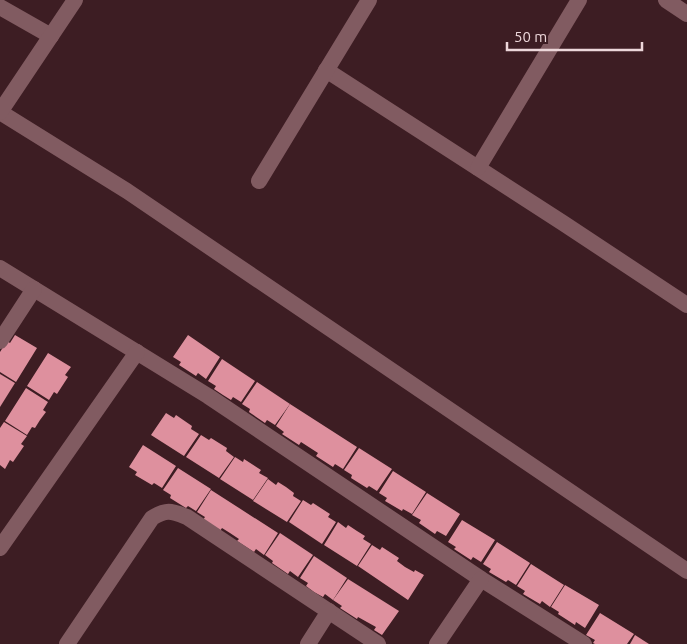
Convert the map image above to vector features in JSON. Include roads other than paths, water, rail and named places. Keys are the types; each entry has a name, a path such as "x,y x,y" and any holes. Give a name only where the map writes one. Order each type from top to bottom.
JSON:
{"street":[{"path":"75,0 0,112 127,191 687,570"},
{"path":"259,181 369,0"},
{"path":"478,168 579,0"},
{"path":"666,0 687,14"},
{"path":"0,7 51,36"},
{"path":"326,70 687,305"},
{"path":"0,268 208,396 573,641"},
{"path":"0,341 34,289"},
{"path":"0,548 136,352"},
{"path":"69,643 152,518 160,513 171,512 187,516 378,644"},
{"path":"437,644 481,579"},
{"path":"308,644 329,611"}]}
